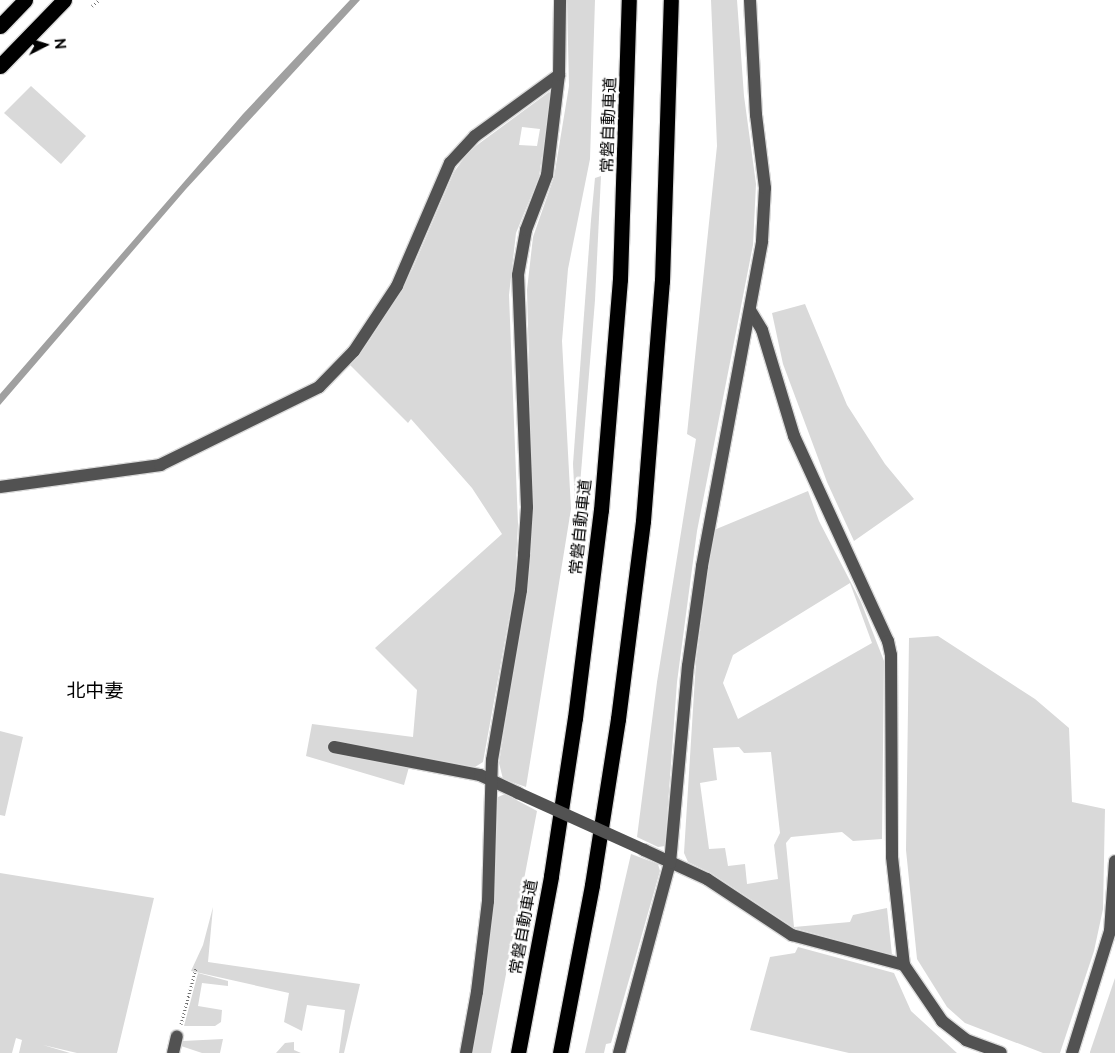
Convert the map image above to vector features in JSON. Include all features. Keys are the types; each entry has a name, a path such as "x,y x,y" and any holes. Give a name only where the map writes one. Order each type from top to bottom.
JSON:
{"highway":[{"path":"0,26 25,0"},
{"path":"0,66 64,0"},
{"name":"常磐自動車道","path":"518,1053 551,876 576,718 601,510 620,279 629,0"},
{"path":"560,1053 592,885 615,738 643,521 662,281 671,0"}],"street":[{"path":"466,1053 477,992 488,901 490,780 521,590 527,506 518,275 526,230 547,175 559,76 560,0"},
{"path":"619,1053 670,862 688,666 701,575 713,496 737,394 762,241 765,188 756,115 750,0"},
{"path":"0,486 160,464 319,387 364,336 397,286 438,185 462,146 559,76"},
{"path":"750,310 762,330 794,436 888,641 892,655 892,857 904,965 942,1021 967,1047 1001,1053"},
{"path":"334,746 490,780 708,879 792,935 904,965"},
{"path":"1072,1053 1110,931 1115,861"},
{"path":"173,1053 177,1036"}],"path":[{"path":"92,6 99,0"},
{"path":"177,1036 196,968"}],"shaded area":[{"path":"350,0 360,0 186,189 0,405 0,394 243,114"},
{"path":"567,0 595,0 590,159 568,269 562,341 571,509 526,787 503,779 499,763 528,583 533,512 527,290 533,237 554,177 569,86"},
{"path":"711,0 737,0 744,96 756,184 753,245 697,531 677,682 665,846 658,847 637,837 657,682 696,439 687,434 717,146"},
{"path":"31,86 86,136 61,164 4,113"},
{"path":"549,92 551,94 539,177 516,233 509,295 518,524 515,585 483,762 475,767 333,740 331,752 409,767 404,785 306,756 312,724 413,737 417,690 375,648 502,534 472,488 411,419 408,423 350,365 370,340 412,270 454,172 469,151","holes":["522,127 540,129 537,146 519,145"]},
{"path":"601,176 595,300 580,485 575,504 573,464 591,220 595,178"},
{"path":"805,304 847,405 885,464 914,499 854,541 827,482 783,364 772,313"},
{"path":"808,491 819,521 861,602 884,661 882,839 853,841 842,832 791,837 786,843 794,927 850,922 853,915 887,908 892,955 794,928 711,873 688,862 684,853 696,661 714,530","holes":["850,583 872,643 738,719 723,683 733,655","739,747 744,753 771,752 780,833 774,845 778,879 747,884 745,864 728,866 725,848 709,849 700,783 717,780 713,748"]},
{"path":"938,636 1035,699 1069,728 1072,802 1105,809 1103,909 1094,951 1060,1053 1043,1053 965,1023 947,1007 917,959 906,850 909,638"},
{"path":"0,731 23,737 5,816 0,815"},
{"path":"505,794 537,811 491,1053 473,1053 495,900 498,797"},
{"path":"631,854 658,864 660,871 611,1043 606,1044 604,1053 585,1053"},
{"path":"0,873 154,898 117,1053 77,1053 43,1045 70,1053 19,1053 22,1040 16,1038 12,1053 0,1053"},
{"path":"213,907 208,962 360,984 344,1053 339,1053 345,1010 307,1005 302,1031 284,1022 289,993 191,971 203,945"},
{"path":"798,947 894,973 911,1011 957,1053 849,1053 750,1030 770,957 795,953"},
{"path":"198,973 228,981 228,986 202,983 198,1006 222,1010 221,1022 215,1026 184,1026"},
{"path":"1115,978 1115,1053 1090,1053 1090,1052"},
{"path":"223,1039 220,1053 202,1053 181,1046 183,1041"},
{"path":"294,1042 294,1050 301,1053 276,1053 285,1043"}],"district":[{"name":"北中妻","path":"95,691"}]}
